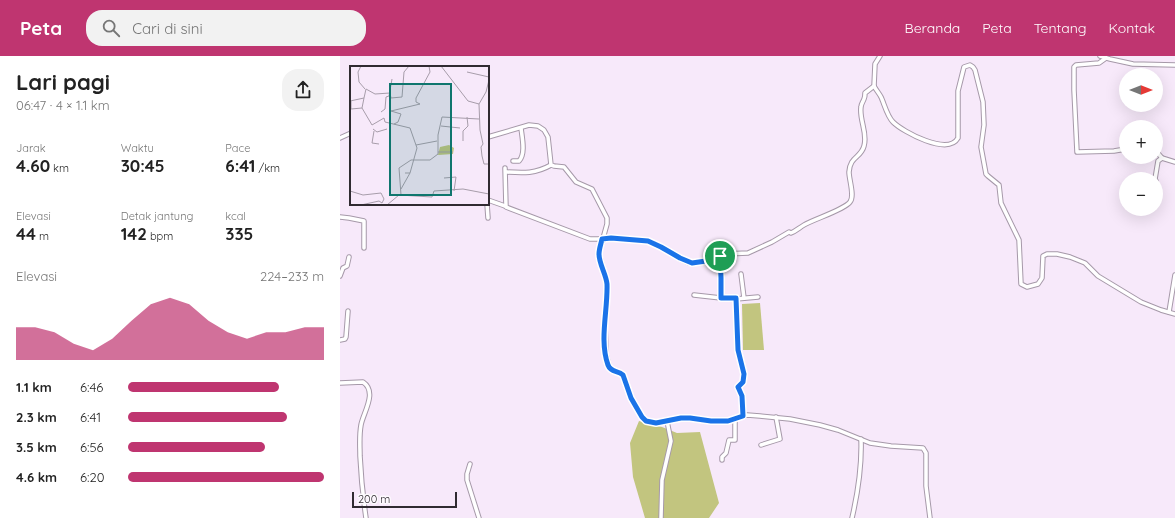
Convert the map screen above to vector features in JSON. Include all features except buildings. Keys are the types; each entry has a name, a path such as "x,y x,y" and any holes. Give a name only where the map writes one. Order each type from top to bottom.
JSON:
{"street":[{"path":"880,56 875,64 874,86 891,120 915,136 936,144 950,144 955,142 958,138 957,95 965,66 969,65 975,70 983,102 984,125 981,147 986,174 1000,186 1001,202 1019,240 1020,284 1027,287 1038,284 1042,278 1043,256 1047,254 1058,254 1086,263 1098,276 1144,303 1175,314"},
{"path":"1100,56 1133,64 1175,65"},
{"path":"1105,57 1099,64 1076,65 1074,67 1077,152 1119,151"},
{"path":"489,200 590,239 611,238 648,241 692,263 706,261 725,254 745,254 772,242 789,232 791,233 796,231 803,225 846,206 849,203 852,192 849,173 851,164 853,159 860,153 864,146 861,106 865,93 874,86"},
{"path":"489,137 532,125 538,126 547,134 550,144 551,165"},
{"path":"512,161 519,161 522,158 521,128"},
{"path":"340,138 350,133"},
{"path":"1163,158 1175,162"},
{"path":"505,206 505,170 526,173 541,171 551,165 564,167 576,182 592,189 608,221 599,253 607,284 605,341 608,365 613,371 623,375 631,398 646,421 656,423 681,418 728,421 743,416 776,417 838,430 870,442 891,446 925,449 926,486 930,518"},
{"path":"487,205 488,218"},
{"path":"340,217 364,221 364,248"},
{"path":"720,256 721,298"},
{"path":"340,276 343,268 347,266 349,257"},
{"path":"741,274 744,298"},
{"path":"1169,312 1175,275"},
{"path":"694,295 721,298 758,297"},
{"path":"736,298 738,350 744,374 743,382 738,387 742,396 743,416"},
{"path":"340,340 345,339 346,337 348,311"},
{"path":"340,383 363,382 369,390 368,402 362,418 359,435 362,488 366,518"},
{"path":"761,445 780,439 776,417"},
{"path":"722,460 722,457 726,453 728,440 735,440 735,419"},
{"path":"661,518 662,482 672,439 667,422"},
{"path":"852,518 858,493 861,462 861,439"},
{"path":"470,464 467,480 479,518"}],"green space":[{"path":"760,303 764,350 743,350 742,304"},
{"path":"639,421 662,427 677,433 700,432 719,503 709,518 645,518 633,477 630,443"}],"route":[{"path":"611,238 648,241 692,263 706,261 720,256 721,298 736,298 738,350 744,374 743,382 738,387 742,396 743,416 728,421 681,418 656,423 646,421 631,398 623,375 610,369 607,361 605,322 607,284 605,273 599,257 602,239 611,238"}]}
